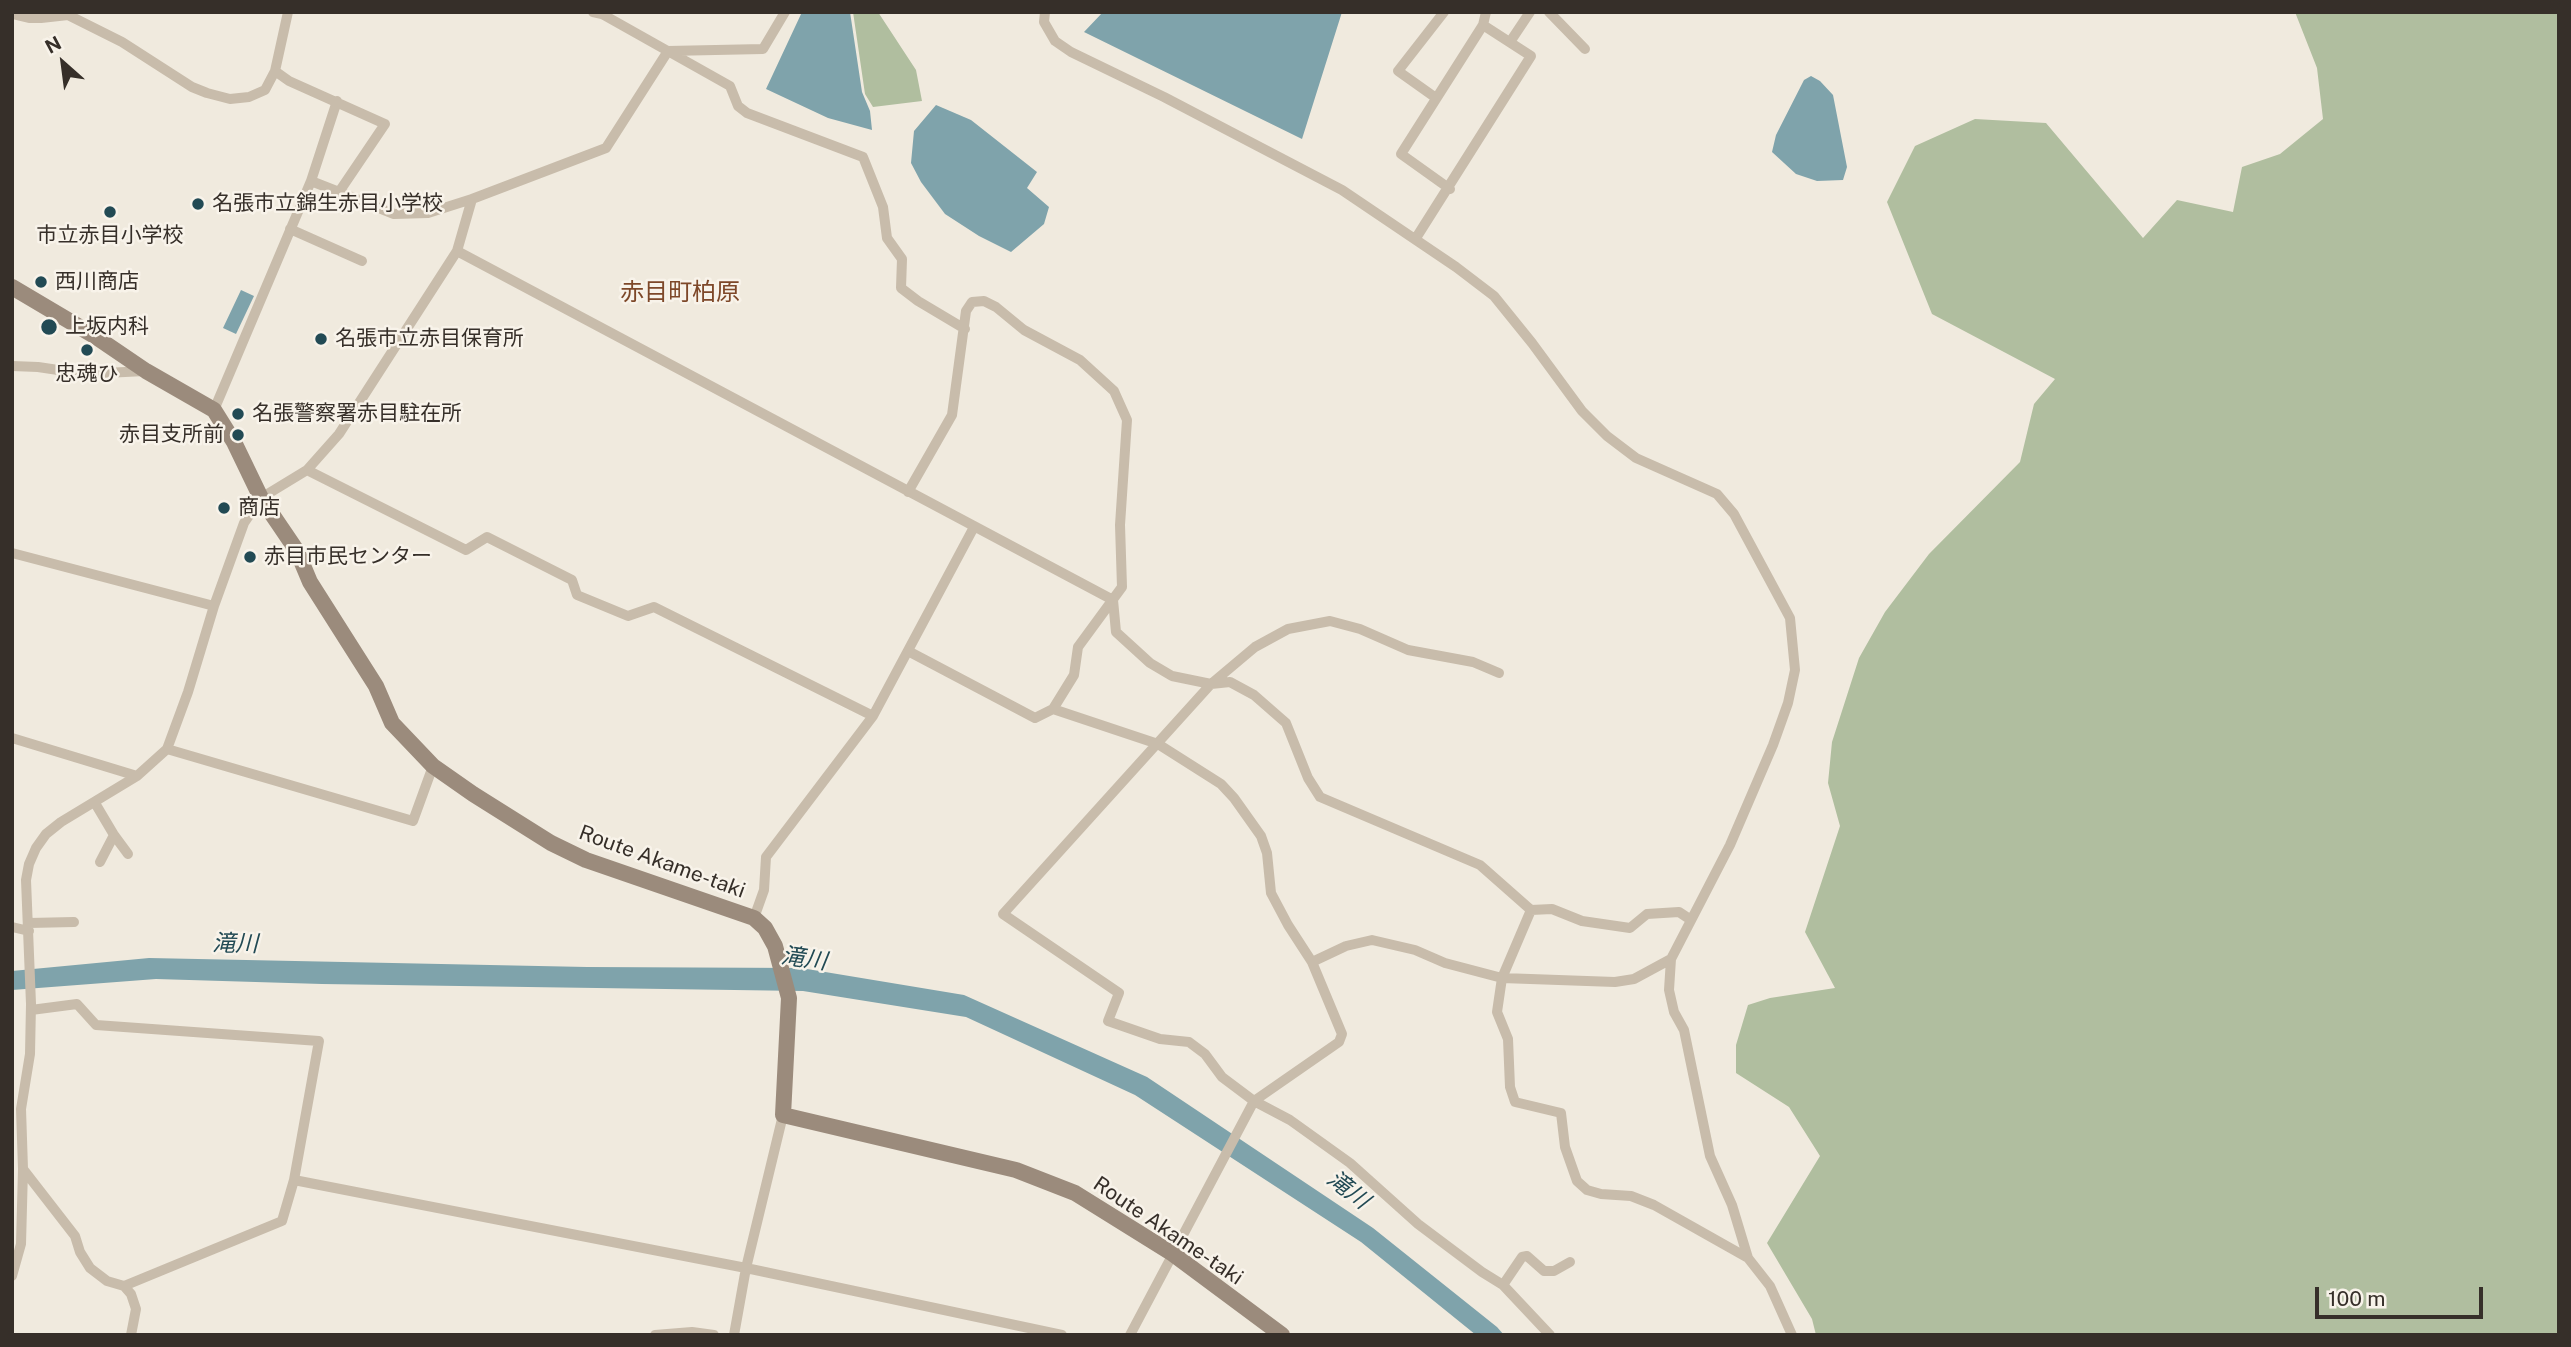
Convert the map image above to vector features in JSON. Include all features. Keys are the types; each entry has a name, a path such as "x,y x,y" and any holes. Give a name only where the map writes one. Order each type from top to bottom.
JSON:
{"main road":[{"name":"Route Akame-taki","path":"12,287 214,410 234,442 261,498 297,551 310,582 376,686 392,723 433,766 472,794 551,843 586,860 754,918 765,928 775,946 789,998 783,1115 1016,1170 1075,1193 1172,1254 1282,1335"}],"street":[{"path":"12,14 29,18 68,14 122,42 192,87 230,99 249,97 265,90 275,71 288,12"},
{"path":"593,12 602,14 730,86 738,106 747,113 863,157 883,207 887,238 902,259 901,288 965,329"},
{"path":"668,51 763,49 785,12"},
{"path":"1045,12 1044,22 1055,41 1071,52 1164,97 1342,190 1416,239 1493,296 1582,411 1607,436 1636,457 1717,494 1734,514 1790,618 1796,670 1788,703 1730,845 1671,959 1669,990 1674,1012 1684,1030 1710,1156 1732,1205 1748,1258 1770,1286 1792,1335"},
{"path":"1436,99 1398,71 1444,12"},
{"path":"1510,42 1530,12"},
{"path":"1549,12 1585,49"},
{"path":"1416,239 1450,189 1531,56 1510,42 1482,17 1436,99 1401,154 1450,189"},
{"path":"311,181 394,214 428,213 472,200 606,148 668,51"},
{"path":"275,71 289,81 386,124 339,192"},
{"path":"214,410 311,181 337,101"},
{"path":"12,1276 21,1244 23,1169 17,1109 30,1054 31,956 26,880 29,864 36,848 54,828 136,776 167,749 244,523 261,498 307,470 339,434 457,251 472,200"},
{"path":"290,229 362,261"},
{"path":"457,251 1113,600"},
{"path":"908,492 952,415 966,310 972,302 984,301 996,307 1024,330 1080,360 1114,391 1127,420 1120,525 1122,587 1078,647 1074,675 1054,709 1035,718 908,651"},
{"path":"12,366 85,374 146,371"},
{"path":"307,470 466,550 487,537 572,580 577,595 628,616 654,607 873,716"},
{"path":"754,918 764,890 765,857 873,716 974,527"},
{"path":"12,553 214,606"},
{"path":"1113,600 1116,632 1150,663 1172,676 1211,684 1230,682 1254,695 1286,723 1308,778 1320,797 1480,866 1531,910 1552,909 1582,921 1630,928 1647,914 1679,912 1691,920"},
{"path":"1499,673 1474,662 1408,650 1360,629 1330,621 1288,629 1255,647 1211,684 1003,914 1119,993 1108,1021 1160,1039 1189,1042 1205,1054 1222,1077 1254,1101 1290,1120 1350,1163 1418,1224 1503,1285 1550,1335"},
{"path":"1054,709 1158,744 1221,784 1234,798 1261,836 1267,853 1271,893 1312,962 1342,1034 1339,1042 1254,1101 1130,1335"},
{"path":"12,738 136,776"},
{"path":"167,749 413,821 433,766"},
{"path":"94,803 128,854"},
{"path":"100,862 114,835"},
{"path":"1531,910 1502,978 1497,1012 1508,1039 1510,1087 1515,1102 1561,1113 1565,1147 1577,1181 1587,1190 1631,1196 1654,1205 1748,1258"},
{"path":"12,926 74,922"},
{"path":"1312,962 1346,946 1372,940 1415,950 1446,963 1502,978 1615,982 1633,979 1671,959"},
{"path":"31,1007 77,1004 96,1025 318,1041 293,1180 282,1221 124,1286"},
{"path":"734,1335 746,1268 783,1115"},
{"path":"23,1169 75,1236 80,1252 90,1268 107,1281 124,1286 131,1294 135,1309 131,1335"},
{"path":"293,1180 746,1268 1062,1335"},
{"path":"1503,1285 1522,1257 1527,1256 1544,1271 1554,1271 1570,1262"},
{"path":"655,1335 692,1332 714,1335"}],"green space":[{"path":"853,12 878,12 916,70 922,101 873,107 865,94"},
{"path":"2295,12 2559,12 2559,1335 1816,1335 1812,1319 1767,1243 1820,1156 1789,1107 1736,1073 1736,1045 1748,1005 1770,998 1835,988 1805,932 1840,826 1828,783 1832,742 1859,658 1885,612 1929,554 2020,462 2034,404 2055,379 1932,314 1887,202 1915,146 1975,119 2046,123 2143,238 2177,200 2233,212 2242,167 2280,154 2323,119 2317,68"}],"water":[{"path":"802,12 850,12 862,92 870,111 872,130 828,118 766,89"},
{"path":"1103,12 1342,12 1302,139 1084,32"},
{"path":"1811,76 1833,95 1847,167 1843,180 1817,181 1796,174 1772,152 1776,135 1804,80"},
{"path":"936,105 971,120 1037,172 1027,188 1049,207 1044,224 1011,252 979,236 945,214 921,182 911,163 914,131"},
{"path":"241,290 254,296 236,334 223,328"},
{"path":"149,958 587,967 801,968 964,995 1147,1077 1373,1228 1504,1335 1476,1335 1361,1242 1135,1095 966,1017 803,991 156,979 12,990 12,971"}],"place":[{"name":"名張市立錦生赤目小学校","path":"198,204"},
{"name":"市立赤目小学校","path":"110,212"},
{"name":"西川商店","path":"41,282"},
{"name":"上坂内科","path":"49,327"},
{"name":"名張市立赤目保育所","path":"321,339"},
{"name":"忠魂ひ","path":"87,350"},
{"name":"名張警察署赤目駐在所","path":"238,414"},
{"name":"赤目支所前","path":"238,435"},
{"name":"商店","path":"224,508"},
{"name":"赤目市民センター","path":"250,557"}],"district":[{"name":"赤目町柏原","path":"680,293"}],"water label":[{"name":"滝川","path":"235,944"},
{"name":"滝川","path":"804,959"},
{"name":"滝川","path":"1348,1190"}]}
